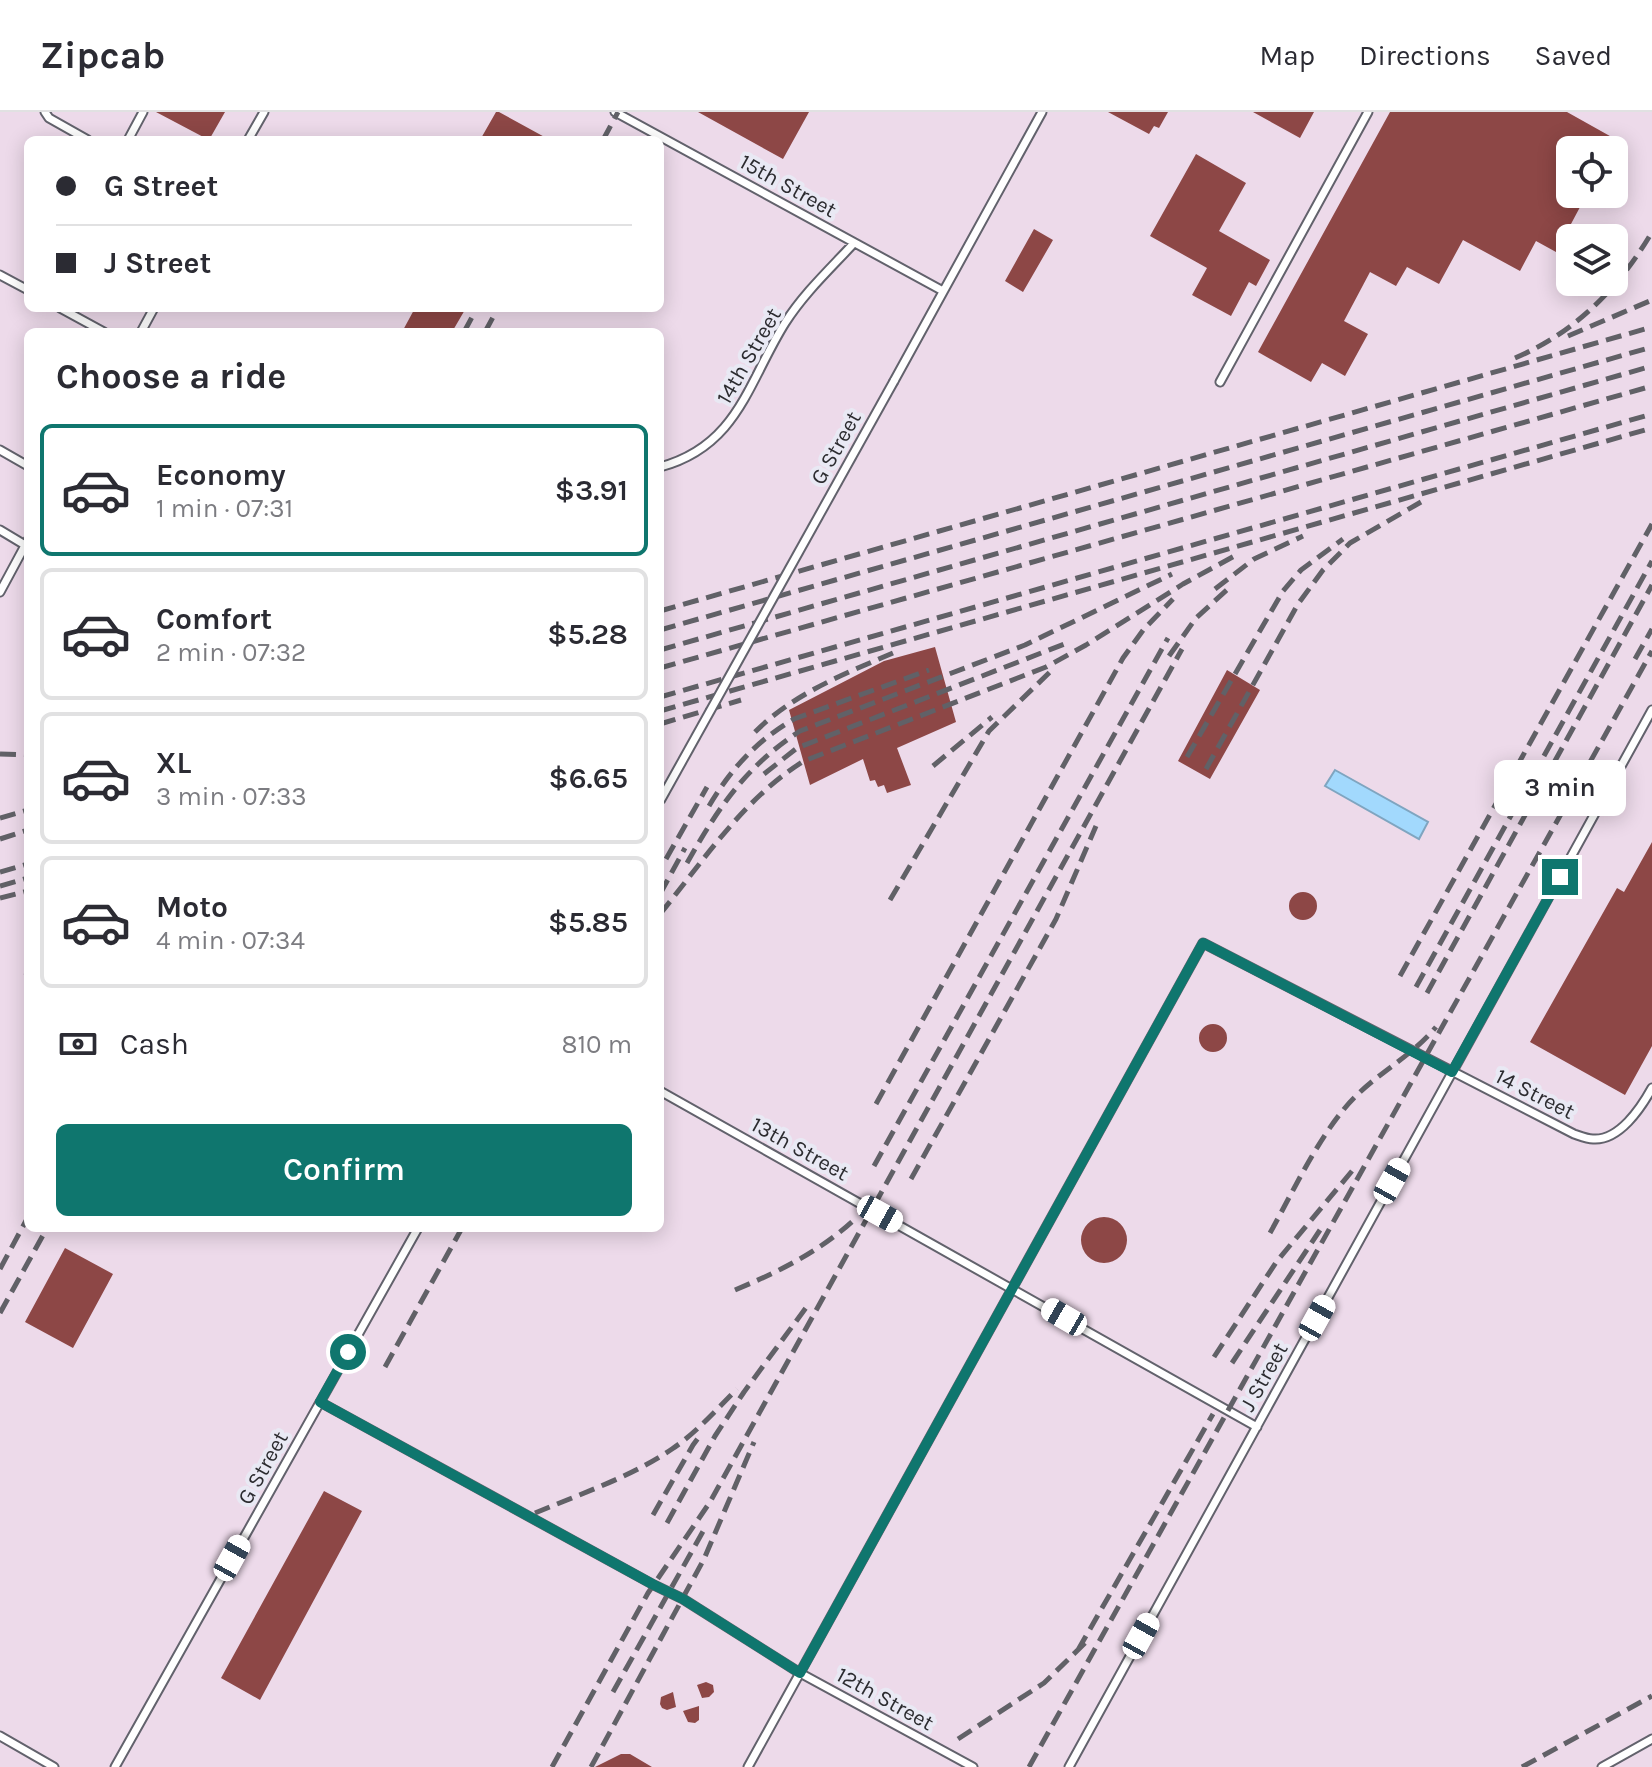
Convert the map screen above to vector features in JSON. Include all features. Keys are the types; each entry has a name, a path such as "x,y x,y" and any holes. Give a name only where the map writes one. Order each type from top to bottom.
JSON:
{"lane":[{"path":"45,112 49,118 81,136"},
{"path":"130,136 143,112"},
{"path":"250,136 264,112"},
{"name":"15th Street","path":"615,112 659,136"},
{"name":"G Street","path":"664,794 1042,112"},
{"path":"1220,382 1368,112"},
{"name":"15th Street","path":"664,139 943,291"},
{"name":"14th Street","path":"664,466 680,462 708,444 730,424 786,322 854,243"},
{"path":"0,275 24,288"},
{"path":"67,312 97,328"},
{"path":"0,450 24,464"},
{"path":"0,530 24,541"},
{"path":"0,592 24,548"},
{"name":"J Street","path":"1069,1767 1652,710"},
{"name":"14 Street","path":"1013,1288 1203,943 1574,1134 1596,1140 1617,1132 1643,1105 1652,1088"},
{"name":"13th Street","path":"664,1093 1257,1427"},
{"name":"G Street","path":"115,1767 416,1232"},
{"path":"748,1767 1013,1288"},
{"name":"12th Street","path":"320,1402 683,1599 800,1673 973,1767"},
{"path":"0,1736 54,1767"},
{"path":"1602,1767 1652,1739"}],"shaded area":[{"path":"0,112 1652,112 1652,1767 0,1767"}],"water":[{"path":"1335,770 1428,822 1419,839 1325,786"}],"building":[{"path":"156,112 225,112 211,136 201,136"},
{"path":"496,112 499,112 543,136 482,136"},
{"path":"698,112 809,112 783,159"},
{"path":"1108,112 1168,112 1159,128 1154,126 1149,134"},
{"path":"1253,112 1314,112 1300,138"},
{"path":"1390,112 1567,112 1610,136 1556,136 1556,208 1580,208 1571,224 1556,224 1556,252 1536,241 1520,271 1463,240 1439,284 1407,267 1396,286 1370,272 1344,321 1368,334 1345,376 1322,363 1311,382 1258,352"},
{"path":"1196,154 1246,183 1219,231 1270,260 1256,286 1249,282 1231,316 1192,295 1207,268 1150,236"},
{"path":"1034,229 1053,240 1023,292 1005,281"},
{"path":"413,312 464,312 454,328 404,328"},
{"path":"935,647 956,722 897,748 911,785 887,793 884,785 878,787 875,780 870,781 863,759 810,785 789,710 884,661"},
{"path":"1227,670 1260,690 1210,779 1178,761"},
{"path":"1652,842 1652,1046 1625,1095 1530,1042 1617,888 1624,892"},
{"path":"1303,892 1313,896 1317,906 1313,916 1303,920 1293,916 1289,906 1293,896"},
{"path":"1213,1024 1223,1028 1227,1038 1223,1048 1213,1052 1203,1048 1199,1038 1203,1028"},
{"path":"1104,1217 1120,1224 1127,1240 1120,1256 1104,1263 1088,1256 1081,1240 1088,1224"},
{"path":"65,1248 113,1274 73,1348 25,1322"},
{"path":"324,1491 362,1511 260,1700 221,1678"},
{"path":"706,1682 713,1685 714,1692 702,1698 697,1685"},
{"path":"673,1692 676,1707 662,1708 661,1697"},
{"path":"699,1706 699,1720 688,1722 683,1711"},
{"path":"621,1754 630,1754 652,1767 595,1767"}],"railway":[{"path":"605,136 618,112"},
{"path":"1515,358 1558,335 1594,306 1625,272 1652,232"},
{"path":"1568,336 1652,300"},
{"path":"466,328 475,312"},
{"path":"487,328 496,312"},
{"path":"664,610 1652,327"},
{"path":"664,629 1652,347"},
{"path":"664,649 1652,366"},
{"path":"664,667 1652,386"},
{"path":"664,696 1652,414"},
{"path":"664,710 1652,428"},
{"path":"1206,769 1298,604 1323,570 1350,543 1421,502"},
{"path":"1400,976 1652,524"},
{"path":"1215,589 1254,559 1303,536"},
{"path":"1187,757 1283,591 1301,570 1343,539"},
{"path":"664,909 744,811 782,776 804,761 1046,667 1240,553"},
{"path":"1416,987 1652,561"},
{"path":"687,863 735,790 764,759 800,731 1025,645 1172,574"},
{"path":"1427,993 1652,585"},
{"path":"1169,656 1196,618 1230,587"},
{"path":"876,1104 1123,658 1144,629 1173,599"},
{"path":"1635,659 1652,629"},
{"path":"874,1166 1168,638"},
{"path":"764,774 797,748 1067,643"},
{"path":"552,1767 648,1593 710,1502 1182,649"},
{"path":"1029,1767 1652,651"},
{"path":"755,732 802,696 893,653"},
{"path":"709,806 746,757 794,719 929,670"},
{"path":"890,900 989,731 1052,670"},
{"path":"664,723 741,700"},
{"path":"933,766 992,717"},
{"path":"0,754 24,755"},
{"path":"666,859 707,787"},
{"path":"0,818 24,811"},
{"path":"911,1179 1056,919 1096,826"},
{"path":"0,839 24,831"},
{"path":"664,887 685,848"},
{"path":"0,872 24,865"},
{"path":"0,886 24,879"},
{"path":"0,898 24,892"},
{"path":"1270,1233 1309,1161 1344,1110 1436,1027"},
{"path":"1214,1357 1277,1261 1357,1165"},
{"path":"735,1290 799,1259 856,1218"},
{"path":"0,1269 24,1224"},
{"path":"1232,1363 1320,1230"},
{"path":"0,1313 45,1232"},
{"path":"385,1367 460,1232"},
{"path":"667,1523 715,1436 808,1305"},
{"path":"535,1513 656,1459 689,1436 737,1389"},
{"path":"1078,1650 1213,1414"},
{"path":"653,1515 702,1433"},
{"path":"591,1767 704,1559 754,1442"},
{"path":"613,1692 706,1526"},
{"path":"958,1739 1044,1683 1085,1643"},
{"path":"1522,1767 1652,1696"}],"route":[{"path":"348,1352 320,1402 670,1591 800,1673 1203,943 1452,1072 1560,877"}]}
